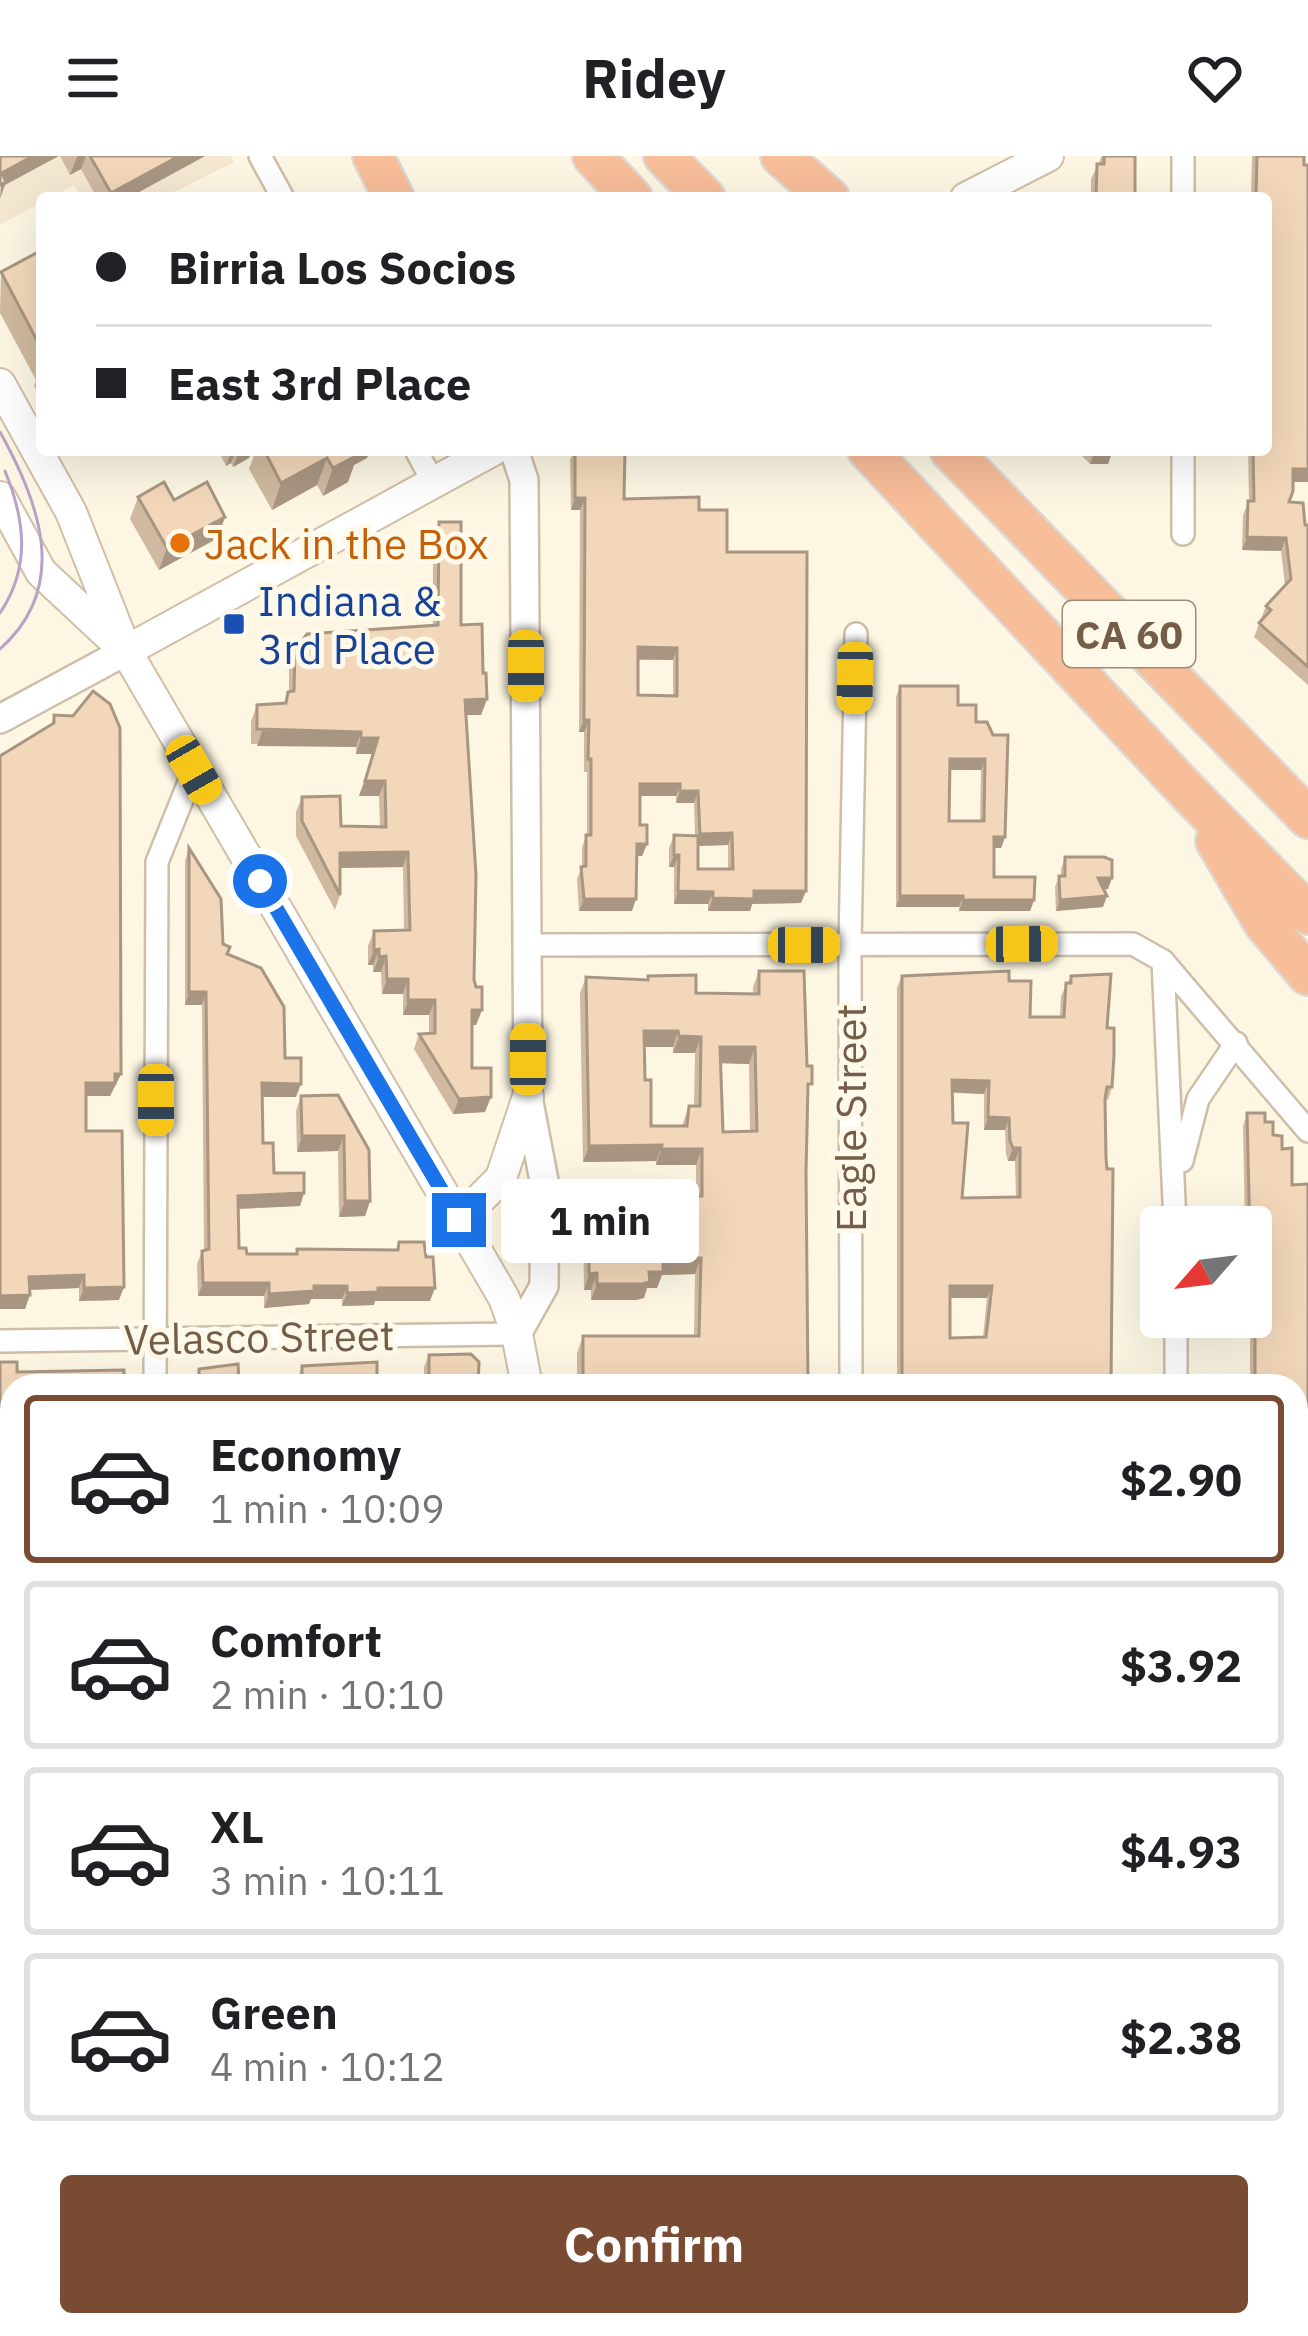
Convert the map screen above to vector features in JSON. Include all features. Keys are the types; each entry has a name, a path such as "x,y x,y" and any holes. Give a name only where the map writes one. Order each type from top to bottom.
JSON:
{"highway":[{"path":"374,156 391,192"},
{"path":"592,156 626,192"},
{"path":"664,156 699,192"},
{"path":"781,156 822,192"},
{"name":"CA 60","path":"874,456 1308,914"},
{"name":"CA 60","path":"956,456 1308,818"},
{"path":"1186,790 1264,923 1308,975"}],"main road":[{"path":"978,192 1048,156"},
{"path":"0,383 36,448"},
{"path":"40,456 71,512 125,651 504,1298 524,1374"},
{"path":"125,651 483,456"},
{"path":"0,497 41,572 125,651"},
{"path":"459,1220 501,1178 528,1097"}],"street":[{"path":"260,156 280,192"},
{"path":"1183,192 1184,156"},
{"path":"419,456 434,484"},
{"path":"516,456 524,480 528,1097 545,1186 544,1286 517,1334"},
{"path":"1183,456 1183,534"},
{"name":"Eagle Street","path":"851,1374 850,945 856,634"},
{"path":"0,719 125,651"},
{"path":"155,1374 157,862 194,770"},
{"path":"528,945 1133,944 1162,961 1308,1131"},
{"path":"1162,961 1174,1206"},
{"path":"1177,1206 1188,1125 1214,1070 1236,1043"},
{"name":"Velasco Street","path":"0,1341 517,1334"},
{"path":"1176,1338 1176,1374"}],"shaded area":[{"path":"0,156 231,156 234,162 174,192 78,192 74,185 61,192 36,192 36,205 0,225"}],"building":[{"path":"0,156 33,156 2,173 6,182 0,185"},
{"path":"90,156 179,156 113,192"},
{"path":"1104,156 1135,156 1135,192 1096,192 1097,164 1104,164"},
{"path":"1257,156 1304,156 1304,165 1308,165 1308,469 1293,469 1289,502 1303,503 1308,525 1308,667 1259,623 1271,610 1266,606 1291,579 1286,538 1247,537 1248,501 1254,501 1253,456 1272,456 1272,192 1256,192"},
{"path":"36,253 36,339 1,272"},
{"path":"267,456 356,456 333,468 327,458 281,483"},
{"path":"575,456 625,456 624,499 699,497 699,510 727,510 727,552 807,552 806,891 754,891 754,899 678,891 674,835 698,836 698,869 733,869 732,833 700,834 698,791 680,791 680,784 640,784 640,825 647,825 647,844 637,844 636,899 584,899 581,867 586,866 586,835 591,835 589,720 584,720 585,498 575,498","holes":["638,647 677,648 677,696 638,695"]},
{"path":"164,482 174,500 207,482 225,517 167,548 138,497"},
{"path":"439,522 461,522 461,625 482,624 487,699 465,700 476,875 474,980 476,987 482,987 482,1010 472,1010 472,1068 491,1068 491,1097 459,1099 419,1034 435,1033 435,1000 408,1000 408,979 387,979 386,956 379,957 379,949 374,950 374,931 410,930 408,852 340,853 340,895 302,821 302,797 340,796 341,826 386,827 385,781 365,781 378,738 361,738 361,732 257,729 257,705 286,703 288,692 294,691 295,650 307,634 438,625"},
{"path":"900,686 958,686 958,705 976,705 976,722 987,722 993,735 1008,735 1005,837 994,837 994,877 1035,877 1034,900 900,896","holes":["950,759 985,759 984,821 949,821"]},
{"path":"93,691 110,704 120,728 121,1074 115,1074 115,1083 86,1083 86,1131 122,1131 124,1287 84,1288 84,1275 29,1277 30,1295 0,1296 0,756 54,723 54,715 73,716"},
{"path":"189,848 221,899 223,944 230,947 227,954 261,968 284,1007 285,1058 301,1058 301,1084 262,1083 263,1143 273,1143 274,1173 304,1173 304,1193 238,1196 239,1248 246,1248 247,1254 297,1254 297,1249 398,1250 399,1242 424,1242 426,1257 433,1257 435,1288 347,1293 347,1286 314,1286 314,1291 269,1294 269,1283 203,1283 202,1251 209,1249 206,992 189,992"},
{"path":"1065,857 1112,860 1112,878 1098,878 1107,896 1060,900 1059,876 1065,876"},
{"path":"759,971 804,971 807,1066 812,1066 806,1173 808,1374 583,1374 583,1336 699,1336 701,1258 663,1259 663,1272 649,1272 650,1282 642,1284 597,1284 597,1273 589,1274 589,1203 652,1203 652,1241 688,1241 688,1197 702,1196 702,1149 589,1146 586,977 648,980 648,976 696,975 696,993 759,994","holes":["644,1031 678,1031 679,1036 701,1037 700,1106 689,1106 687,1126 651,1126","720,1047 755,1047 757,1131 723,1132"]},
{"path":"1009,971 1009,981 1031,981 1030,1017 1064,1017 1066,983 1071,983 1071,976 1111,974 1107,1028 1114,1028 1114,1055 1112,1087 1107,1087 1105,1099 1107,1169 1113,1169 1111,1374 902,1374 902,976","holes":["952,1080 989,1081 988,1117 1009,1118 1010,1141 1013,1148 1020,1148 1020,1197 962,1198 968,1123 953,1123","950,1286 992,1286 986,1337 950,1338"]},
{"path":"338,1095 369,1150 370,1201 345,1201 344,1136 302,1136 301,1096"},
{"path":"1247,1113 1265,1113 1265,1122 1273,1122 1273,1135 1282,1136 1282,1149 1292,1148 1292,1185 1308,1184 1308,1374 1255,1374 1255,1338 1272,1338 1272,1206 1249,1206"},
{"path":"471,1354 479,1362 478,1374 429,1374 429,1355"},
{"path":"0,1362 17,1362 17,1372 124,1370 124,1374 0,1374"},
{"path":"377,1362 377,1374 302,1374 302,1366"},
{"path":"238,1364 239,1374 199,1374 199,1369"}],"tram line":[{"path":"0,432 26,487 41,543 35,598 22,624 0,649"},
{"path":"0,613 17,578 22,543 5,471"}],"place":[{"name":"Jack in the Box","path":"180,543"},
{"name":"Indiana & 3rd Place","path":"234,624"}],"route":[{"path":"260,881 459,1220"}]}
